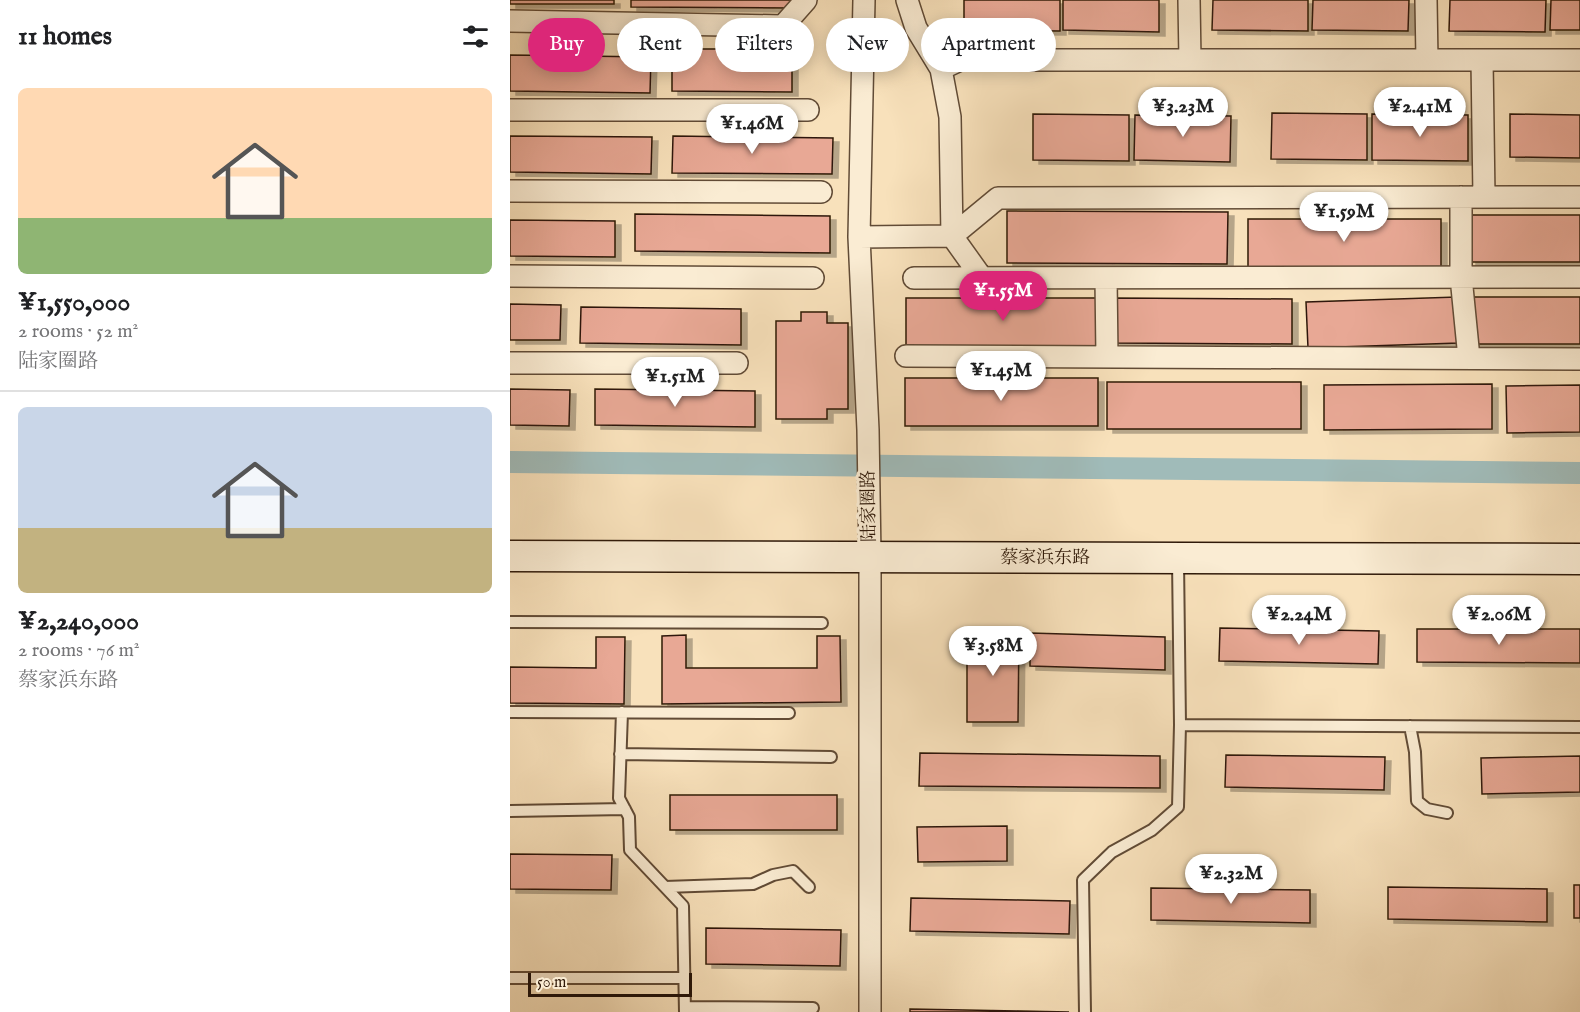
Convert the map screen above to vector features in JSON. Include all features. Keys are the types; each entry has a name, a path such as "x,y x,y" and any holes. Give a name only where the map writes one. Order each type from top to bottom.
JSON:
{"street":[{"path":"510,21 783,26 806,0"},
{"name":"陆家圈路","path":"864,0 859,237 868,430 867,483 870,557 870,1012"},
{"path":"906,0 915,28 921,37"},
{"path":"1189,0 1190,60"},
{"path":"1426,0 1427,60"},
{"path":"1056,60 1580,60"},
{"path":"1482,60 1484,197"},
{"path":"942,72 950,117 952,236 981,278"},
{"path":"510,110 808,110"},
{"path":"510,191 821,192"},
{"path":"1461,197 1461,277 1469,358"},
{"path":"859,237 952,236 998,198 1580,197"},
{"path":"510,276 813,278"},
{"path":"914,278 1580,277"},
{"path":"1106,278 1107,357"},
{"path":"906,356 1580,358"},
{"path":"510,363 737,363"},
{"name":"蔡家浜东路","path":"510,556 1178,556 1580,559"}],"lane":[{"path":"1085,1012 1083,880 1112,852 1152,830 1178,807 1180,725 1178,556"},
{"path":"510,622 822,623"},
{"path":"510,711 789,712"},
{"path":"622,712 619,798 629,818 630,850 683,906 685,1010 813,1008"},
{"path":"1180,725 1580,727"},
{"path":"1410,726 1415,752 1417,801 1427,810 1447,813"},
{"path":"620,754 831,757"},
{"path":"510,811 625,809"},
{"path":"665,887 753,884 773,875 793,871 809,887"},
{"path":"510,978 685,978"}],"building":[{"path":"510,0 614,0 614,4 510,4"},
{"path":"631,0 791,0 791,8 631,7"},
{"path":"964,0 1060,0 1060,31 1056,31 1056,18 964,18"},
{"path":"1063,0 1159,0 1159,32 1063,30"},
{"path":"1213,0 1308,0 1308,31 1212,30"},
{"path":"1313,0 1409,0 1408,31 1312,30"},
{"path":"1450,0 1546,0 1545,32 1449,31"},
{"path":"1551,0 1580,0 1580,30 1550,30"},
{"path":"703,49 715,49 715,72 792,72 792,92 672,91 672,72 703,72"},
{"path":"510,55 528,55 528,72 605,72 605,56 617,57 617,72 651,72 650,93 510,91"},
{"path":"1272,113 1367,114 1367,160 1271,159"},
{"path":"1033,114 1129,115 1129,161 1033,160"},
{"path":"1372,114 1468,115 1468,161 1372,160"},
{"path":"1510,114 1580,115 1580,158 1510,157"},
{"path":"1135,115 1231,116 1230,162 1134,160"},
{"path":"510,136 652,137 651,174 510,172"},
{"path":"673,136 833,138 832,174 672,173"},
{"path":"1007,211 1228,212 1227,264 1007,263"},
{"path":"635,214 830,216 830,253 635,251"},
{"path":"1470,215 1580,215 1580,262 1470,262"},
{"path":"1248,219 1441,219 1441,267 1248,267"},
{"path":"510,220 615,221 615,257 510,256"},
{"path":"1457,297 1459,343 1308,348 1306,302"},
{"path":"1474,297 1580,297 1580,344 1474,344"},
{"path":"906,298 1100,298 1100,346 906,346"},
{"path":"1114,298 1292,299 1292,344 1114,343"},
{"path":"510,304 561,305 560,340 510,340"},
{"path":"581,307 741,309 741,345 580,343"},
{"path":"801,312 827,312 827,323 848,323 848,409 827,409 827,419 776,419 776,321 801,321"},
{"path":"905,378 1098,378 1098,426 905,426"},
{"path":"1107,382 1301,382 1301,429 1107,429"},
{"path":"1492,384 1492,429 1324,430 1324,385"},
{"path":"1580,385 1580,432 1507,433 1506,386"},
{"path":"510,389 570,390 569,426 510,425"},
{"path":"595,389 755,391 755,427 595,425"},
{"path":"1220,628 1379,631 1378,664 1219,661"},
{"path":"1417,629 1580,629 1580,663 1417,662"},
{"path":"967,632 1019,632 1018,722 967,722"},
{"path":"1030,633 1165,637 1165,670 1030,666"},
{"path":"686,635 686,668 817,668 817,636 840,636 841,702 662,704 662,636"},
{"path":"596,637 625,637 624,704 510,703 510,667 596,668"},
{"path":"920,753 1160,756 1160,788 919,786"},
{"path":"1226,755 1385,757 1384,790 1225,787"},
{"path":"1580,756 1580,792 1482,794 1481,758"},
{"path":"670,795 837,795 837,830 670,830"},
{"path":"1007,826 1007,861 918,862 917,827"},
{"path":"510,854 612,855 611,890 510,889"},
{"path":"1574,885 1580,885 1580,918 1574,918"},
{"path":"1388,887 1547,889 1547,922 1388,919"},
{"path":"1151,888 1310,890 1310,923 1151,920"},
{"path":"911,898 1070,901 1069,934 910,931"},
{"path":"706,928 841,930 840,966 706,964"},
{"path":"910,1009 1069,1012 910,1012"}],"waterway":[{"path":"510,462 1580,473"}]}
